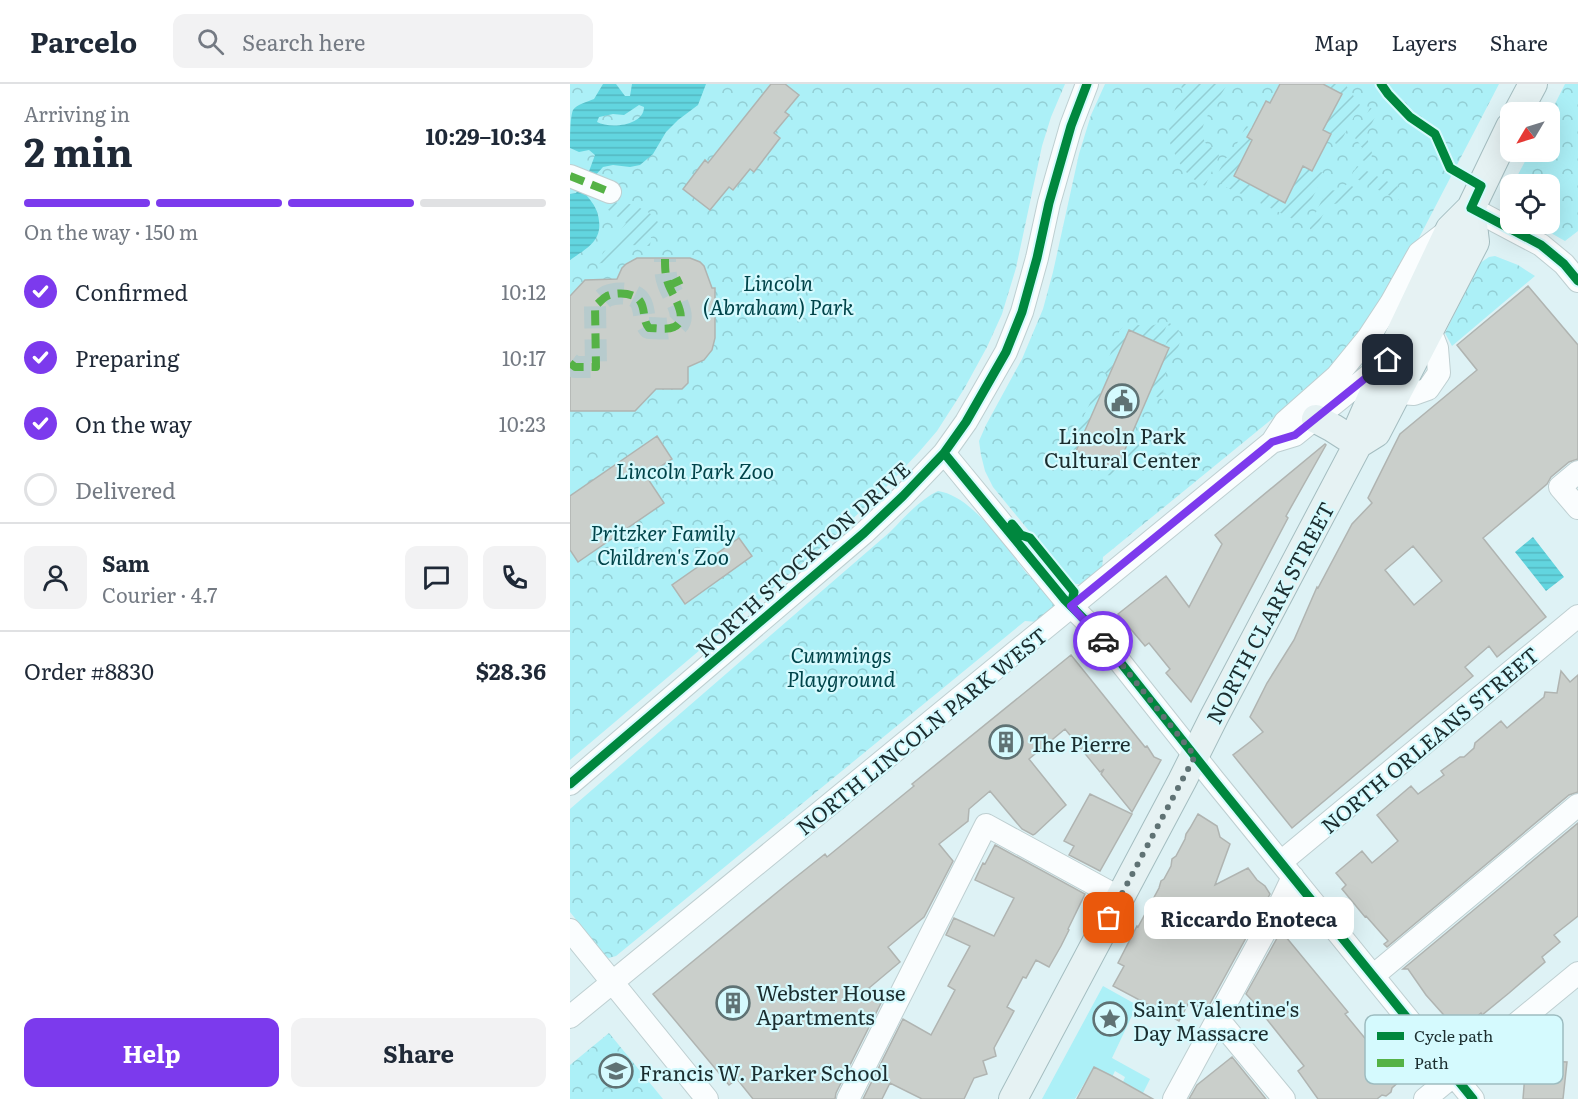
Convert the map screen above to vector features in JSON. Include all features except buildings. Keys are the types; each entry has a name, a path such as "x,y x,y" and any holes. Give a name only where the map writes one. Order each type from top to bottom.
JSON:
{"main road":[{"path":"1523,102 1533,84"},
{"name":"NORTH CLARK STREET","path":"1013,1099 1358,444 1360,424 1450,229 1470,208 1500,147"},
{"name":"NORTH CLARK STREET","path":"1358,444 1376,433 1475,242 1470,208"},
{"path":"1316,419 1358,444"}],"street":[{"name":"NORTH STOCKTON DRIVE","path":"570,784 857,539 944,453 966,422 1006,352 1022,312 1049,203 1071,126 1087,84"},
{"path":"570,176 610,192"},
{"path":"1470,208 1541,246 1564,264 1578,281"},
{"name":"NORTH LINCOLN PARK WEST","path":"570,1017 1272,442 1285,422 1337,376 1368,338 1419,253 1450,229"},
{"name":"NORTH LINCOLN PARK WEST","path":"1272,442 1295,435 1388,360 1430,330"},
{"path":"944,453 1071,606 1094,629 1405,1015"},
{"path":"1578,472 1560,487 1578,508"},
{"name":"NORTH ORLEANS STREET","path":"1287,870 1578,616"},
{"path":"1373,976 1578,805"},
{"path":"848,1099 986,825 1120,898"},
{"path":"1174,1099 1281,902 1287,870"},
{"path":"570,930 707,1099"},
{"path":"1527,1015 1578,973"},
{"path":"1218,1019 1284,1099"},
{"path":"1425,1099 1443,1084"},
{"path":"1461,1084 1473,1099"}],"green space":[{"name":"Lincoln (Abraham) Park","path":"570,84 1065,84 1042,146 1016,268 1002,314 964,389 937,431 890,483 838,533 570,760"},
{"path":"1105,84 1499,84 1394,286 1362,334 1315,384 1103,557 1102,569 1082,584 1074,584 993,487 985,471 979,441 1022,359 1043,309 1079,154 1091,115"},
{"path":"1181,84 1227,84 1205,120 1203,128 1202,135 1205,142 1217,150 1219,156 1205,186 1190,177 1178,161 1170,143 1169,124 1183,96"},
{"path":"1330,84 1345,84 1360,105 1339,145 1328,140 1331,134 1323,130 1342,94 1329,87"},
{"path":"1565,84 1578,84 1578,231 1565,241 1553,234 1560,234 1560,174 1518,174 1525,162 1560,162 1560,102 1556,102"},
{"path":"1370,108 1378,111 1366,135 1372,153 1371,164 1360,159 1362,147 1355,138"},
{"path":"1246,126 1252,128 1247,137 1252,140 1234,176 1254,187 1249,197 1225,186 1218,176 1226,158 1230,157"},
{"path":"1303,166 1325,174 1300,221 1260,203 1265,193 1285,202"},
{"path":"1357,166 1404,190 1398,200 1351,176"},
{"path":"1347,184 1358,189 1345,201 1329,204 1314,231 1310,229 1327,189 1338,190"},
{"path":"608,195 611,200 622,205 624,202 643,209 654,217 659,228 657,235 651,237 650,246 631,245 609,262 595,264 626,223 607,209"},
{"path":"1495,256 1518,265 1535,276 1452,346 1445,333 1480,263"},
{"path":"1164,321 1174,325 1181,337 1165,376 1163,386 1165,401 1149,393 1169,348 1165,346 1173,327 1167,325 1159,343 1129,330 1109,374 1103,372 1123,327 1149,326"},
{"path":"1091,389 1101,394 1076,450 1091,457 1087,466 1076,461 1069,447 1090,403"},
{"path":"1132,433 1149,441 1137,462 1115,476 1106,475 1097,470 1101,462 1117,468"},
{"name":"Cummings Playground","path":"938,491 964,502 976,513 1028,575 1038,576 1054,595 1055,606 1038,622 1025,621 616,956 606,957 570,912 570,809 890,532 918,504"},
{"path":"1103,986 1137,1005 1112,1058 1150,1079 1140,1099 1135,1089 1123,1082 1125,1077 1115,1071 1112,1077 1094,1067 1075,1099 1042,1099"},
{"name":"Francis W. Parker School","path":"609,1033 663,1099 570,1099 570,1065"}],"shaded area":[{"path":"603,84 616,84 625,96 630,96 632,84 706,84 698,105 666,132 653,154 640,165 603,167 592,179 587,196 598,214 598,235 591,245 570,260 570,194 576,193 588,174 595,155 589,150 579,152 570,148 571,118 575,108 594,99","holes":["639,105 644,107 643,113 633,122 618,125 597,122 599,117 613,114 624,115"]},
{"path":"1533,537 1564,577 1546,591 1515,552"}],"tunnel":[{"path":"570,363 575,367 596,367 595,306 607,296 625,294 637,298 642,304 645,322 649,328 668,328 679,323 680,312 667,280 665,259"}],"marked path":[{"path":"570,176 610,192"},
{"path":"570,363 575,367 596,367 595,306 607,296 625,294 637,298 642,304 645,322 649,328 668,328 679,323 680,312 667,280 665,259"},
{"path":"668,286 687,277"}],"cycle path":[{"path":"570,784 864,533 944,453 966,422 1006,352 1022,312 1049,203 1071,126 1087,84"},
{"path":"1381,84 1410,117 1435,134 1450,168 1481,186 1471,208 1541,245 1564,264 1578,281"},
{"path":"944,453 1064,599 1094,629 1405,1015"},
{"path":"1012,524 1021,535 1030,538 1074,592 1071,606"},
{"path":"1461,1084 1473,1099"}],"way so far":[{"path":"1103,641 1195,756 1109,918"}],"place":[{"name":"Lincoln Park Cultural Center","path":"1122,401"},
{"name":"The Pierre","path":"1006,742"},
{"name":"Riccardo Enoteca","path":"1109,918"},
{"name":"Webster House Apartments","path":"733,1003"},
{"name":"Saint Valentine's Day Massacre","path":"1110,1019"},
{"name":"Francis W. Parker School","path":"616,1071"}],"route":[{"path":"1103,641 1071,606 1272,442 1295,435 1388,360"}],"park label":[{"name":"Lincoln Park Zoo","path":"695,469"},
{"name":"Pritzker Family Children's Zoo","path":"663,543"}]}
